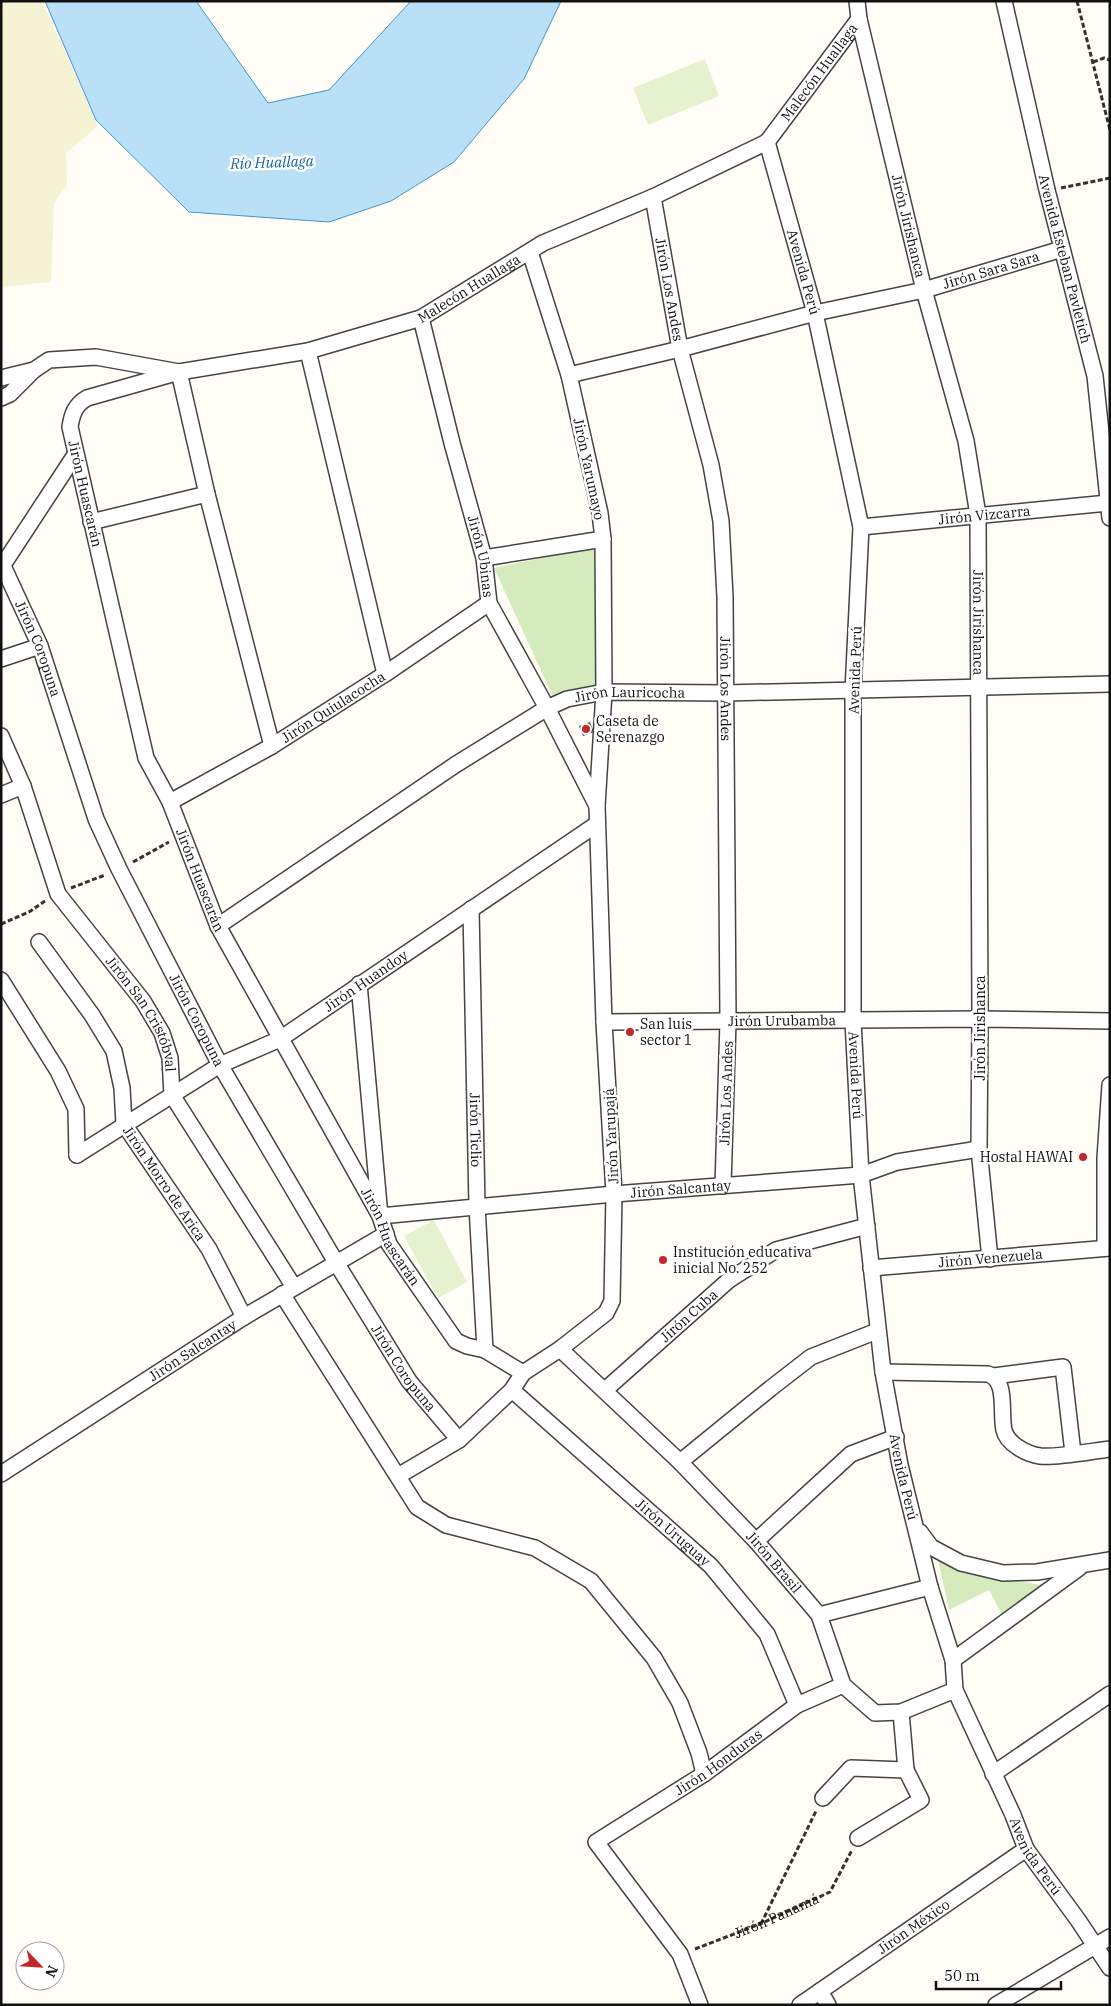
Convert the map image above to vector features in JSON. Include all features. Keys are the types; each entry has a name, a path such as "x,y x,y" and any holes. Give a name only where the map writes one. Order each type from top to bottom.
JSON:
{"street":[{"name":"Jirón Jirishanca","path":"857,1 859,20 924,290 966,441 978,516 979,1149 990,1259"},
{"name":"Avenida Esteban Pavletich","path":"1004,1 1047,190 1095,376 1110,518"},
{"name":"Malecón Huallaga","path":"1,378 34,370 49,360 96,356 178,372 308,351 421,318 543,243 652,197 767,142 859,20"},
{"name":"Avenida Perú","path":"767,142 815,313 861,527 853,691 853,1021 861,1175 882,1372 900,1465 930,1587 953,1660 955,1690 992,1774 1013,1815 1026,1849 1110,1968"},
{"name":"Jirón Los Andes","path":"652,197 680,349 711,465 721,522 725,597 728,1020 723,1186"},
{"name":"Jirón Sara Sara","path":"569,375 680,349 815,313 924,290 1062,248"},
{"name":"Jirón Yarumayo","path":"530,252 569,375 600,513 603,539 604,692"},
{"name":"Jirón Ubinas","path":"421,318 452,443 484,558 489,603 547,708 597,806"},
{"path":"308,351 385,674"},
{"path":"1,398 10,394 34,370"},
{"path":"178,372 206,494 272,746"},
{"name":"Jirón Huascarán","path":"178,372 87,398 79,402 72,417 70,427 146,758 170,802 218,926 380,1216 389,1244 456,1341 485,1350 523,1373"},
{"path":"2,567 75,455"},
{"path":"91,522 206,494"},
{"name":"Jirón Vizcarra","path":"861,527 1108,503"},
{"path":"484,558 603,539"},
{"name":"Jirón Coropuna","path":"2,567 40,646 96,819 119,870 220,1065 336,1264 409,1381 459,1440"},
{"name":"Jirón Quiulacocha","path":"170,802 272,746 385,674 489,603"},
{"path":"1,659 40,646"},
{"name":"Jirón Lauricocha","path":"218,926 455,765 547,708 567,699 604,692 853,691 1110,684"},
{"name":"Jirón Yarupajá","path":"398,1476 459,1440 512,1390 523,1373 560,1350 606,1313 612,1301 614,1194 604,1022 597,806 604,692"},
{"name":"Jirón San Cristóbval","path":"1,736 23,786 58,894 143,1001 162,1033 170,1058 172,1095 417,1507 446,1525 535,1548 592,1581 654,1658 680,1703 699,1753 704,1774"},
{"path":"1,795 23,786"},
{"name":"Jirón Huandoy","path":"1,980 58,1071 76,1109 77,1155 220,1065 280,1039 598,824"},
{"name":"Jirón Ticlio","path":"471,909 477,1206 485,1350"},
{"name":"Jirón Morro de Arica","path":"39,942 92,1015 114,1051 122,1088 124,1124 210,1249 244,1317"},
{"path":"359,984 380,1216"},
{"name":"Jirón Urubamba","path":"604,1022 980,1019 1110,1021"},
{"path":"1107,1248 1105,1158 1110,1085"},
{"name":"Jirón Salcantay","path":"380,1216 614,1194 861,1175 897,1162 979,1149"},
{"name":"Jirón Cuba","path":"605,1390 729,1280 776,1250 866,1226"},
{"name":"Jirón Salcantay","path":"1,1474 244,1317 386,1234"},
{"name":"Jirón Venezuela","path":"871,1268 1107,1248"},
{"path":"680,1462 811,1357 877,1331"},
{"name":"Jirón Brasil","path":"560,1350 680,1462 756,1541 819,1615 843,1685 875,1713 900,1712 955,1690"},
{"path":"882,1372 988,1374 994,1376 1062,1367 1073,1453"},
{"path":"994,1376 999,1383 1004,1432 1018,1448 1042,1456 1110,1449"},
{"name":"Jirón Uruguay","path":"512,1390 711,1566 766,1634 797,1705"},
{"path":"756,1541 850,1454 896,1437"},
{"path":"917,1529 931,1547 961,1563 1003,1573 1037,1572 1110,1560"},
{"path":"953,1660 1083,1565"},
{"path":"819,1615 930,1587"},
{"name":"Jirón Honduras","path":"680,1954 596,1842 704,1774 797,1705 843,1685"},
{"path":"992,1774 1110,1694"},
{"path":"858,1838 921,1800 906,1770 900,1712"},
{"path":"822,1798 851,1768 906,1770"},
{"name":"Jirón México","path":"800,2005 1026,1849"},
{"path":"996,2005 1110,1937"},
{"path":"680,1954 700,2005"},
{"path":"820,1991 828,2005"}],"path":[{"path":"1077,1 1110,130"},
{"path":"1093,62 1104,58 1110,60"},
{"path":"1047,190 1110,178"},
{"path":"1,924 29,912 58,894 119,870 182,834"},
{"path":"760,1924 822,1798"},
{"name":"Jirón Panamá","path":"680,1954 760,1924 830,1892 858,1838"}],"shaded area":[{"path":"1,1 42,1 98,126 66,153 67,185 54,203 51,282 1,287"}],"green space":[{"path":"705,59 719,96 648,125 633,88"},
{"path":"594,547 597,684 553,697 494,568"},
{"path":"434,1220 467,1282 438,1298 404,1236"},
{"path":"937,1555 992,1576 1052,1587 1009,1628 989,1590 949,1610"}],"water":[{"name":"Río Huallaga","path":"45,1 196,1 268,103 329,90 411,1 561,1 524,79 454,162 391,201 329,222 189,212 96,120"}],"building":[{"name":"Caseta de Serenazgo","path":"590,722 594,732 583,736 579,726"}],"place":[{"name":"Caseta de Serenazgo","path":"586,729"},
{"name":"San luis sector 1","path":"630,1032"},
{"name":"Hostal HAWAI","path":"1083,1157"},
{"name":"Institución educativa inicial No. 252","path":"663,1260"}]}
